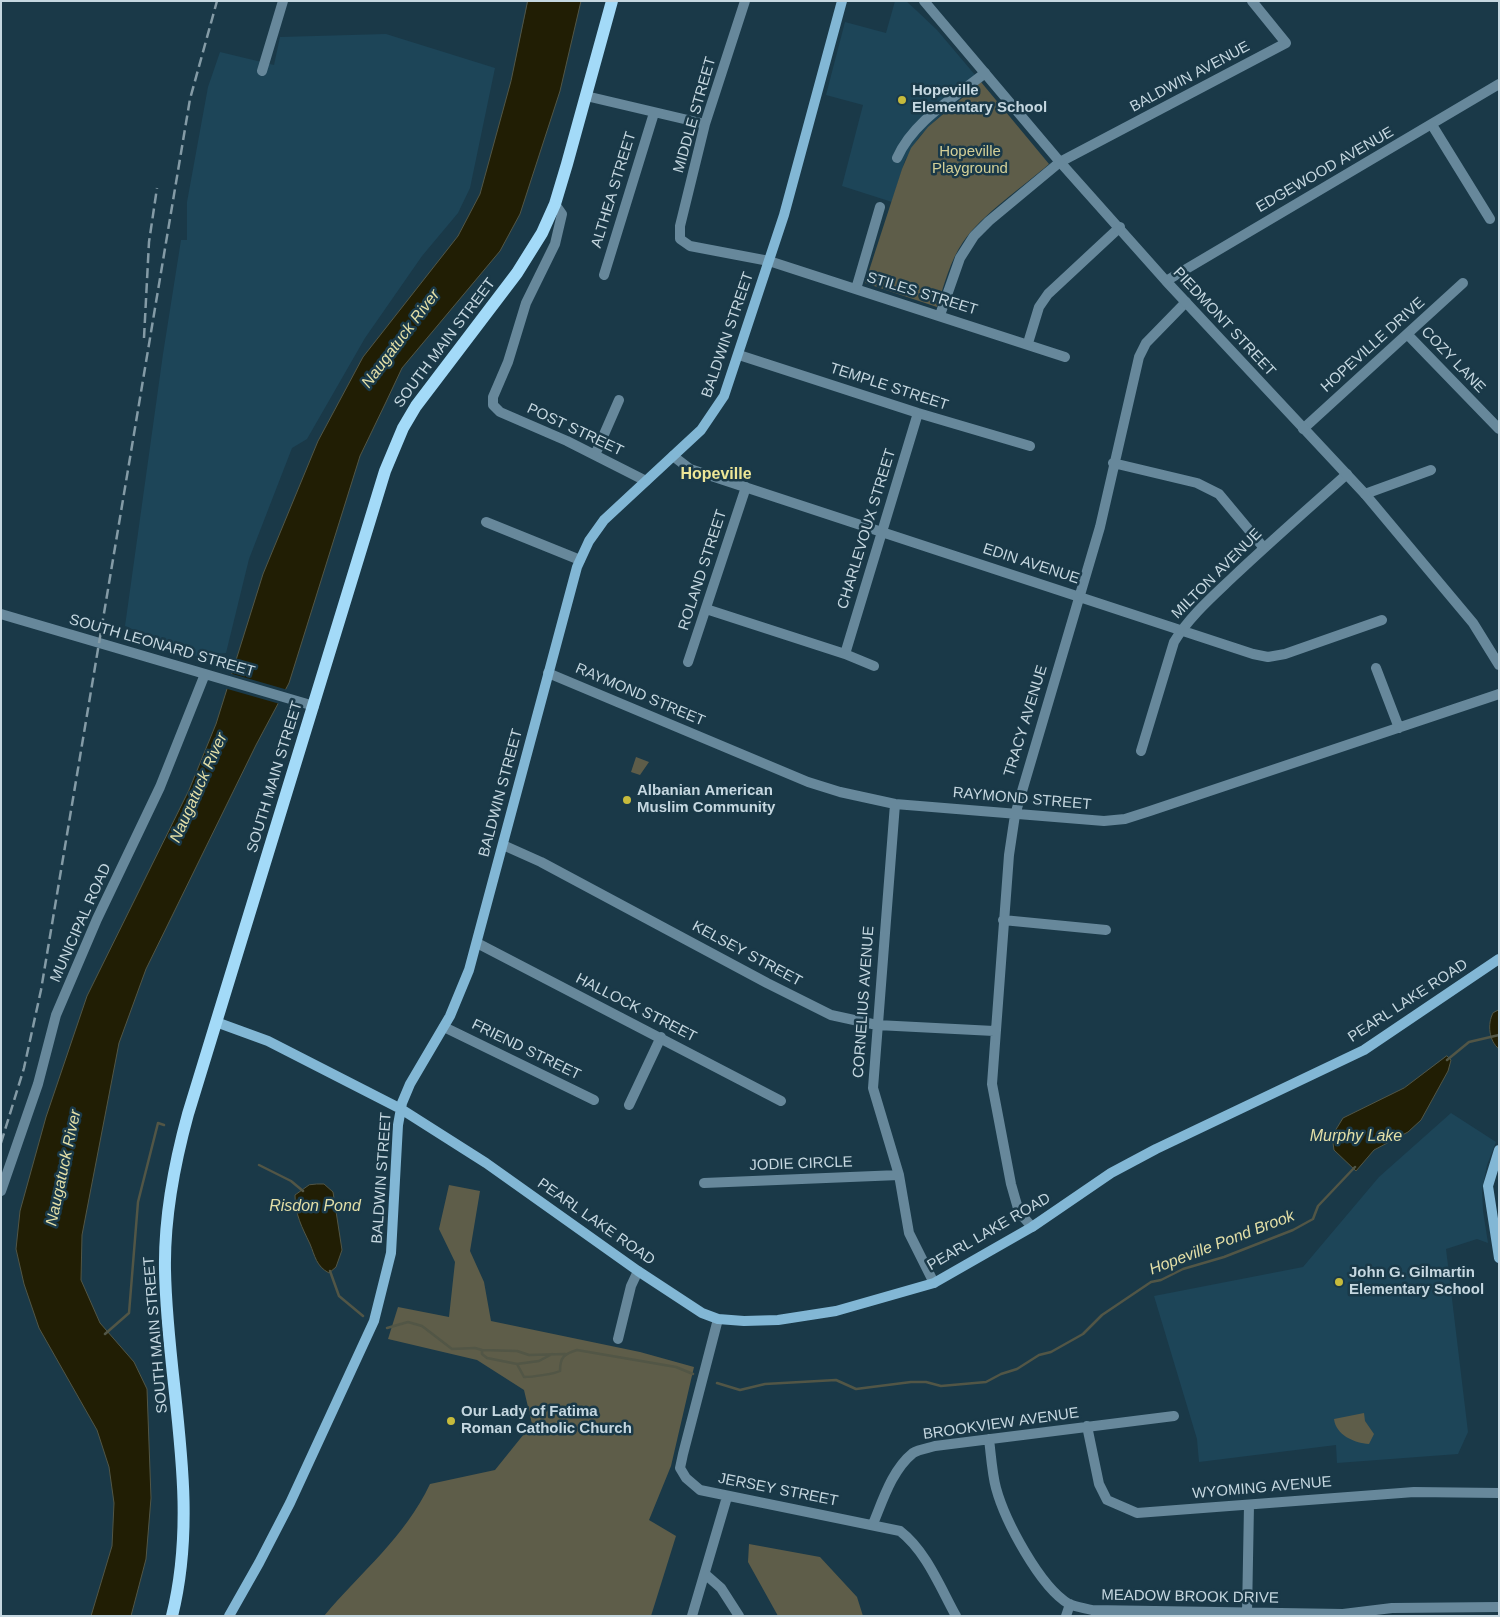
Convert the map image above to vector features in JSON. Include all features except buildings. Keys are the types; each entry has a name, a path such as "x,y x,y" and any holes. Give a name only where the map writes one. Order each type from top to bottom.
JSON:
{"main road":[{"name":"SOUTH MAIN STREET","path":"172,1616 181,1564 184,1488 166,1294 166,1222 169,1193 179,1146 314,706 375,499 397,441 421,399 532,252 555,204 612,1"},
{"name":"BALDWIN STREET","path":"229,1616 286,1511 374,1321 392,1252 401,1109 410,1084 444,1027 464,986 477,943 568,595 580,560 600,525 701,430 718,408 739,355 769,261 842,1"},
{"name":"PEARL LAKE ROAD","path":"216,1022 268,1041 401,1109 486,1163 638,1271 702,1313 718,1319 744,1321 778,1320 836,1311 934,1283 1032,1227 1111,1173 1156,1149 1364,1050 1499,959"},
{"path":"1499,1150 1488,1186 1499,1258"}],"street":[{"path":"262,71 283,1"},
{"name":"MIDDLE STREET","path":"680,239 680,226 706,124 745,1"},
{"name":"PIEDMONT STREET","path":"924,1 1060,162 1120,227 1166,282 1365,494 1473,623 1499,665"},
{"name":"BALDWIN AVENUE","path":"1060,162 1286,43 1252,1"},
{"path":"897,158 902,146 920,124 985,73"},
{"name":"EDGEWOOD AVENUE","path":"1166,282 1499,84"},
{"path":"586,96 706,124"},
{"name":"ALTHEA STREET","path":"604,275 654,113"},
{"path":"1432,125 1490,219"},
{"path":"940,314 960,258 974,236 988,221 1060,162"},
{"name":"POST STREET","path":"555,204 560,208 562,214 557,237 526,303 508,362 493,396 493,405 500,412 646,481"},
{"path":"856,289 880,207"},
{"path":"1028,343 1039,307 1048,294 1120,227"},
{"name":"STILES STREET","path":"680,239 690,246 769,261 940,314 1065,357"},
{"name":"HOPEVILLE DRIVE","path":"1303,429 1464,283"},
{"name":"TRACY AVENUE","path":"1032,1227 1019,1212 992,1084 994,1031 1015,815 1100,527 1113,463 1139,357 1146,343 1186,302"},
{"name":"COZY LANE","path":"1407,334 1499,429"},
{"name":"TEMPLE STREET","path":"739,355 918,413 1030,446"},
{"path":"595,456 619,400"},
{"name":"CHARLEVOUX STREET","path":"845,654 918,413"},
{"name":"EDIN AVENUE","path":"673,456 690,469 1268,657 1285,654 1382,620"},
{"path":"1113,463 1196,483 1219,494 1264,548"},
{"path":"1365,494 1431,470"},
{"name":"MILTON AVENUE","path":"1141,751 1174,642 1181,630 1195,613 1264,548 1347,474"},
{"name":"ROLAND STREET","path":"688,662 746,487"},
{"path":"486,522 580,560"},
{"path":"706,609 845,654 874,666"},
{"name":"SOUTH LEONARD STREET","path":"1,614 314,706"},
{"path":"1376,668 1399,728"},
{"name":"RAYMOND STREET","path":"548,673 808,782 855,796 895,804 951,807 1015,815 1104,821 1126,818 1499,694"},
{"name":"MUNICIPAL ROAD","path":"1,1191 38,1084 56,1016 97,919 160,787 205,674"},
{"name":"CORNELIUS AVENUE","path":"895,804 873,1088 899,1175 909,1234 934,1283"},
{"name":"KELSEY STREET","path":"503,844 541,862 831,1014 877,1025 994,1031"},
{"path":"1004,920 1106,930"},
{"name":"HALLOCK STREET","path":"477,943 781,1101"},
{"name":"FRIEND STREET","path":"444,1027 594,1100"},
{"path":"629,1106 661,1037"},
{"name":"JODIE CIRCLE","path":"704,1183 899,1175"},
{"path":"618,1339 631,1286 638,1271"},
{"name":"JERSEY STREET","path":"718,1319 680,1468 686,1478 700,1490 728,1497 873,1524 900,1531 911,1539 956,1616"},
{"name":"BROOKVIEW AVENUE","path":"873,1524 887,1489 901,1467 914,1452 935,1446 989,1438 1174,1416"},
{"name":"WYOMING AVENUE","path":"1087,1426 1098,1484 1107,1500 1137,1513 1414,1492 1499,1493"},
{"name":"MEADOW BROOK DRIVE","path":"989,1438 996,1488 1005,1509 1038,1574 1050,1588 1070,1604 1092,1610 1343,1615 1392,1608 1499,1607"},
{"path":"692,1616 728,1497"},
{"path":"1247,1614 1249,1505"},
{"path":"704,1574 721,1588 739,1616"},
{"path":"1066,1616 1070,1604"}],"shaded area":[{"name":"Hopeville Elementary School","path":"895,1 906,1 917,11 937,30 981,82 938,118 919,137 905,160 892,202 842,186 863,105 826,95 845,22 886,33"},
{"path":"386,34 495,68 470,188 458,213 422,256 365,338 307,439 292,448 249,559 226,653 195,656 125,626 163,354 181,240 187,240 187,202 208,87 220,52 274,65 280,37"},
{"name":"John G. Gilmartin Elementary School","path":"1451,1113 1496,1142 1487,1165 1482,1190 1488,1243 1477,1239 1446,1249 1468,1432 1458,1454 1337,1463 1336,1445 1199,1462 1197,1439 1154,1296 1303,1267 1379,1177"}],"green space":[{"name":"Hopeville Playground","path":"981,82 1049,164 992,211 963,242 954,257 937,307 865,283 902,169 911,148 928,127"},
{"path":"636,757 649,762 640,775 631,772"},
{"path":"449,1185 480,1191 470,1251 484,1282 491,1321 640,1352 694,1367 671,1466 649,1520 676,1536 651,1616 324,1616 382,1553 408,1521 430,1484 495,1470 532,1424 524,1390 477,1360 388,1339 398,1307 449,1317 455,1262 439,1229"},
{"path":"1364,1413 1365,1421 1374,1434 1369,1444 1357,1442 1342,1434 1335,1425 1334,1419"},
{"path":"749,1544 820,1557 857,1597 863,1616 778,1616 748,1562"}],"water":[{"name":"Naugatuck River","path":"528,1 581,1 560,91 520,214 500,251 402,368 360,456 289,683 256,745 146,969 119,1043 82,1235 81,1280 100,1323 134,1362 147,1389 151,1498 146,1559 131,1616 91,1616 112,1546 114,1503 109,1467 97,1430 39,1328 24,1284 16,1249 20,1211 46,1117 87,996 189,790 216,724 263,574 318,441 363,357 458,236 480,194 511,81"},
{"path":"1499,1010 1499,1049 1491,1037 1490,1022 1493,1013"},
{"name":"Murphy Lake","path":"1447,1056 1451,1060 1448,1071 1421,1120 1408,1132 1374,1150 1356,1171 1334,1150 1332,1136 1343,1118 1404,1088"},
{"name":"Risdon Pond","path":"324,1184 333,1192 342,1250 336,1267 329,1273 316,1260 300,1221 295,1202 295,1195 309,1185"}],"pier":[{"path":"229,673 288,690 280,704 224,688"}],"waterway":[{"name":"Hopeville Pond Brook","path":"1447,1060 1469,1042 1499,1035"},
{"name":"Hopeville Pond Brook","path":"105,1334 129,1313 138,1202 158,1123 164,1125"},
{"name":"Hopeville Pond Brook","path":"259,1165 291,1181 303,1191"},
{"name":"Hopeville Pond Brook","path":"717,1383 740,1390 765,1384 836,1380 856,1389 911,1382 926,1382 941,1386 986,1382 1001,1374 1017,1369 1039,1355 1051,1352 1083,1334 1102,1315 1151,1282 1161,1280 1183,1269 1224,1257 1293,1230 1313,1219 1318,1206 1355,1167"},
{"name":"Hopeville Pond Brook","path":"330,1271 339,1296 363,1316"},
{"name":"Hopeville Pond Brook","path":"387,1328 408,1322 422,1326 452,1349 475,1348 482,1350 482,1354 487,1358 517,1364 524,1377 560,1371 562,1359 569,1353 577,1350 676,1367 693,1374"},
{"path":"482,1350 517,1351 529,1355 565,1354"},
{"path":"517,1364 539,1361 552,1354"}],"railway":[{"path":"1,1143 24,1068 41,990 190,99 217,1"},
{"path":"144,338 149,242 157,188"}],"place":[{"name":"Hopeville Elementary School","path":"902,100"},
{"name":"Albanian American Muslim Community","path":"627,800"},
{"name":"John G. Gilmartin Elementary School","path":"1339,1282"},
{"name":"Our Lady of Fatima Roman Catholic Church","path":"451,1421"}],"district":[{"name":"Hopeville","path":"716,475"}]}
